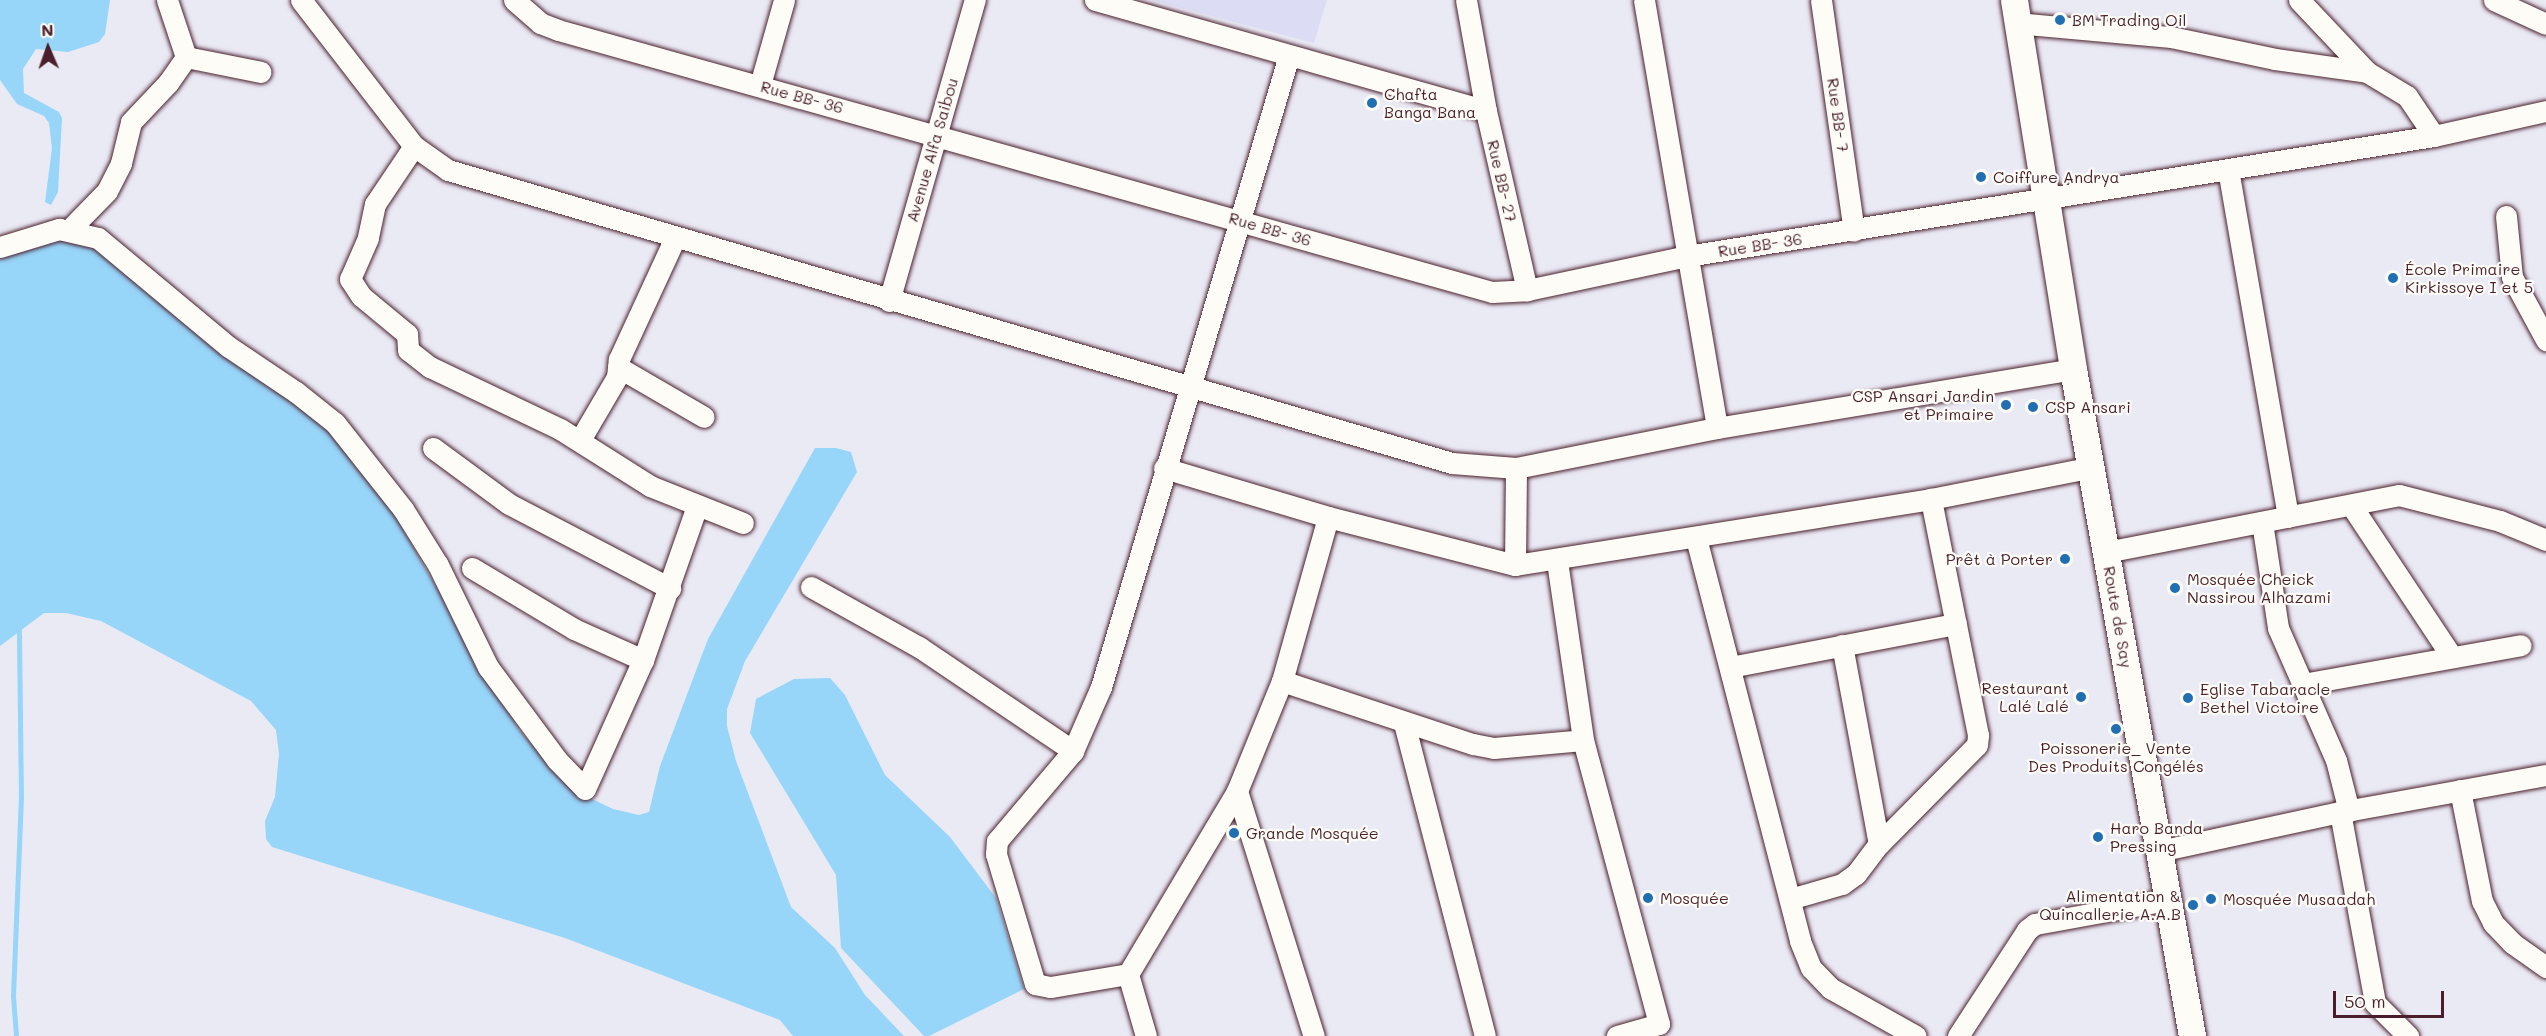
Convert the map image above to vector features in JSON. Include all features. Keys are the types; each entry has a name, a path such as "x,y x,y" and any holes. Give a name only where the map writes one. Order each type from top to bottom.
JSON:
{"main road":[{"name":"Route de Say","path":"2015,12 2073,369 2192,1036"}],"street":[{"path":"167,0 186,57"},
{"path":"301,0 414,146 448,171 1452,463 1516,468 1717,428 2073,369"},
{"name":"Rue BB- 36","path":"514,0 540,23 558,30 937,134 1492,292 1527,290 1687,256 1854,231 2434,136 2546,111"},
{"path":"760,85 784,0"},
{"name":"Avenue Alfa Saibou","path":"889,301 975,0"},
{"path":"1095,0 1486,111"},
{"name":"Rue BB- 27","path":"1466,0 1486,111 1527,290"},
{"path":"1644,0 1717,428"},
{"name":"Rue BB- 7","path":"1821,0 1854,231"},
{"path":"2299,0 2367,72 2407,96 2434,136"},
{"path":"2494,0 2546,24"},
{"path":"2015,12 2172,37 2275,59 2367,72"},
{"path":"1128,974 1050,987 1035,984 996,854 1003,830 1037,797 1073,751 1101,687 1187,387 1289,55"},
{"path":"186,57 261,72"},
{"path":"69,230 107,191 121,163 131,122 168,83 186,57"},
{"path":"414,146 377,199 351,283 361,296 407,334 408,350 415,358 580,440 650,486 743,523"},
{"path":"2228,169 2288,517"},
{"path":"2506,216 2512,277 2546,340"},
{"path":"0,247 47,231 69,230 98,238 229,347 296,392 348,438 415,528 488,668 556,760 585,789 643,660 697,506"},
{"path":"580,440 618,367 675,238"},
{"path":"618,367 704,417"},
{"path":"433,448 510,504 670,588"},
{"path":"1164,468 1328,517 1515,565 1557,561 1931,499 2092,467"},
{"path":"1515,565 1516,468"},
{"path":"2106,552 2399,495 2500,521 2546,540"},
{"path":"1790,899 1842,884 1856,874 1879,844 1977,745 1931,499"},
{"path":"2351,505 2452,657"},
{"path":"1146,1036 1128,974 1237,790 1282,681 1328,517"},
{"path":"2262,522 2278,628 2336,760 2375,1003 2408,1036"},
{"path":"1696,538 1790,899 1811,968 1838,993 1916,1036"},
{"path":"1557,561 1583,740 1661,1030 1617,1036"},
{"path":"472,568 574,629 643,660"},
{"path":"811,587 919,647 1073,751"},
{"path":"1730,667 1956,624"},
{"path":"1842,645 1879,844"},
{"path":"2303,684 2521,645"},
{"path":"1282,681 1404,723 1494,748 1583,740"},
{"path":"1404,723 1485,1036"},
{"path":"2159,851 2345,812 2546,775"},
{"path":"1237,790 1314,1036"},
{"path":"2460,790 2482,901 2493,923 2512,943 2546,967"},
{"path":"1958,1036 2027,930 2036,924 2167,900"}],"shaded area":[{"path":"1151,0 1327,0 1314,43"}],"water":[{"path":"0,0 110,0 105,34 99,42 68,52 36,49 23,69 24,93 59,112 62,118 58,192 51,205 45,202 52,148 49,123 44,116 17,104 0,80"},
{"path":"53,236 80,239 272,380 345,445 386,500 519,730 571,789 613,809 639,815 649,812 660,766 708,639 815,448 836,448 851,452 857,472 745,661 727,709 727,726 736,761 791,907 835,948 865,995 904,1036 793,1036 780,1020 565,938 272,847 266,839 265,821 275,797 279,754 276,730 251,701 101,621 66,613 44,613 0,646 0,257"},
{"path":"830,678 845,695 885,775 950,837 996,898 1024,989 929,1036 924,1036 841,948 836,875 750,733 756,699 794,679"}],"waterway":[{"path":"16,1036 13,996 21,800 19,629"}],"place":[{"name":"BM Trading Oil","path":"2060,20"},
{"name":"Chafta Banga Bana","path":"1372,103"},
{"name":"Coiffure Andrya","path":"1981,177"},
{"name":"École Primaire Kirkissoye I et 5","path":"2393,278"},
{"name":"CSP Ansari Jardin et Primaire","path":"2006,405"},
{"name":"CSP Ansari","path":"2033,407"},
{"name":"Prêt à Porter","path":"2065,559"},
{"name":"Mosquée Cheick Nassirou Alhazami","path":"2175,588"},
{"name":"Restaurant Lalé Lalé","path":"2081,697"},
{"name":"Eglise Tabaracle Bethel Victoire","path":"2188,698"},
{"name":"Poissonerie_ Vente Des Produits Congélés","path":"2116,729"},
{"name":"Grande Mosquée","path":"1234,833"},
{"name":"Haro Banda Pressing","path":"2098,837"},
{"name":"Mosquée","path":"1648,898"},
{"name":"Mosquée Musaadah","path":"2211,899"},
{"name":"Alimentation & Quincallerie A.A.B","path":"2193,905"}]}
